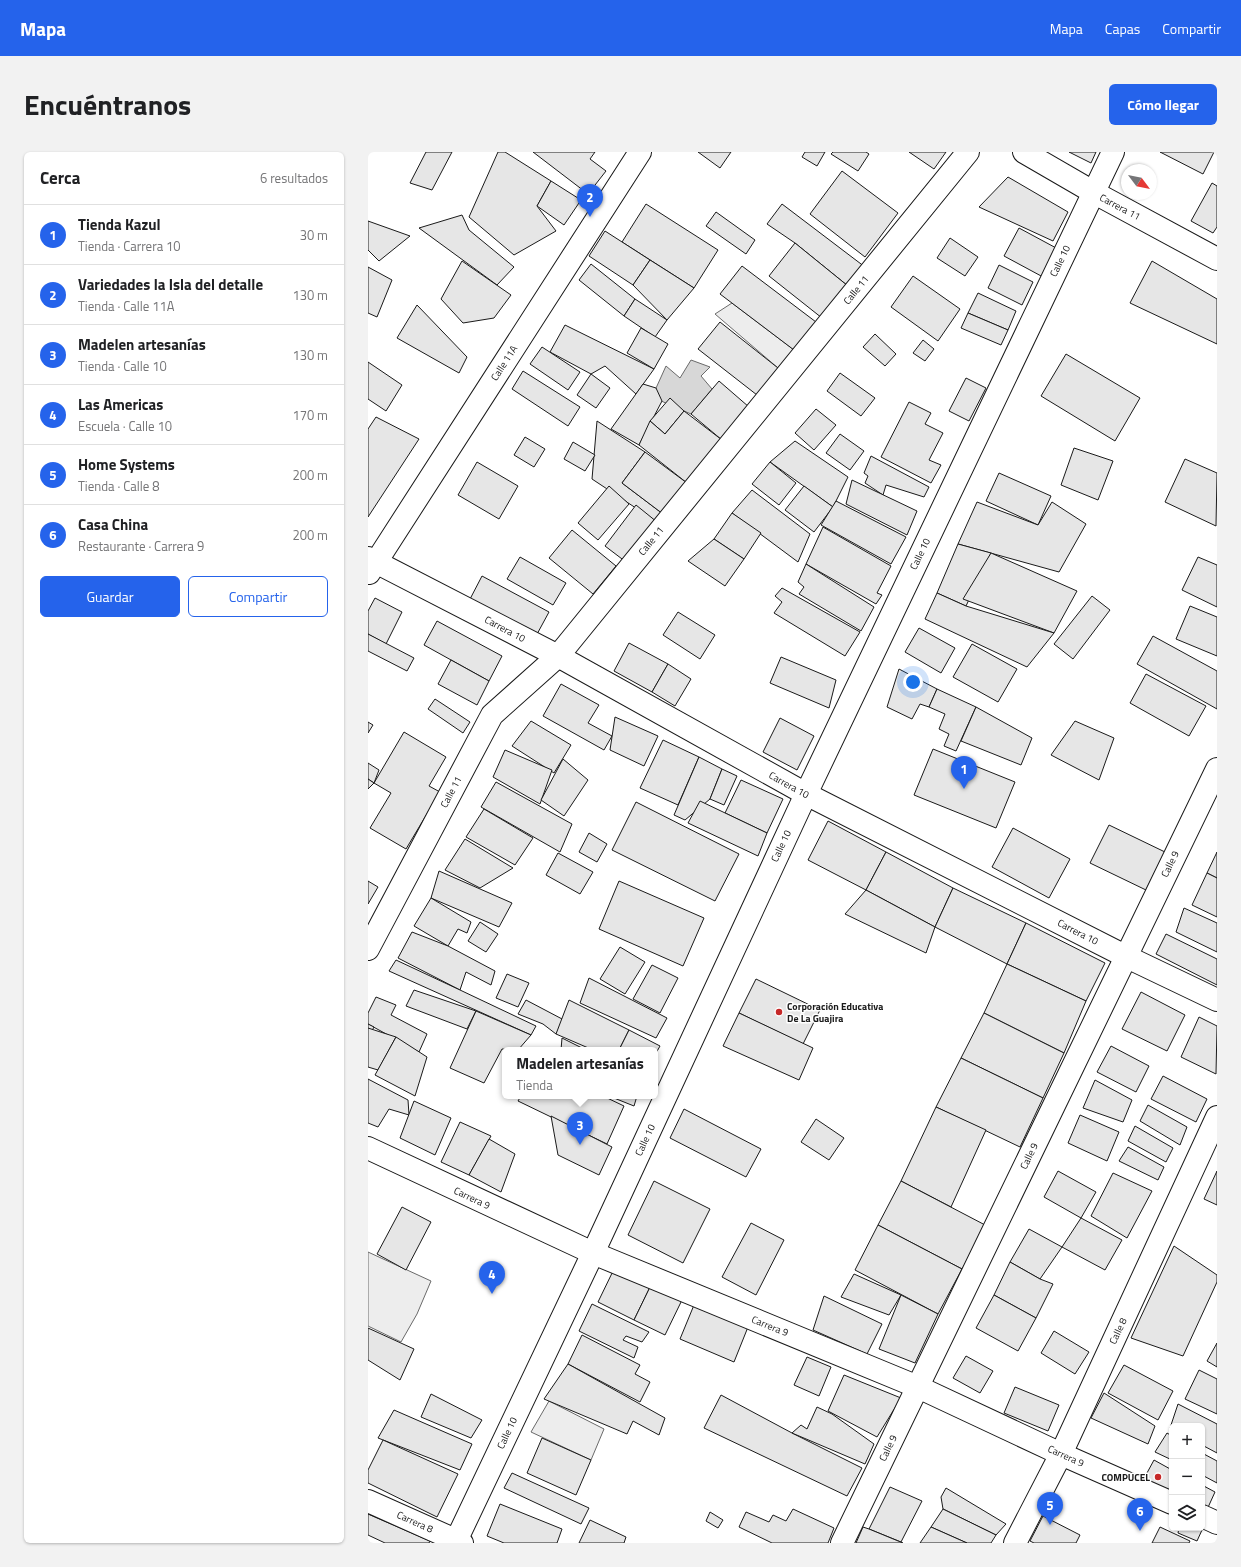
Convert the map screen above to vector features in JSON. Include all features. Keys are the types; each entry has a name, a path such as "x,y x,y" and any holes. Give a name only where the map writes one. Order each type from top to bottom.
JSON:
{"street":[{"name":"Calle 11A","path":"371,564 640,152"},
{"name":"Calle 11","path":"368,949 492,715 558,656 968,152"},
{"name":"Carrera 11","path":"1024,152 1093,192 1217,259"},
{"name":"Calle 10","path":"458,1542 806,794 1113,152"},
{"name":"Carrera 10","path":"371,564 558,656 806,794 1125,956 1217,1000"},
{"name":"Calle 9","path":"842,1543 1125,956 1217,769"},
{"name":"Calle 8","path":"1015,1543 1061,1454 1217,1117"},
{"name":"Carrera 9","path":"368,1148 593,1253 918,1387 1061,1454 1169,1502"},
{"name":"Carrera 8","path":"368,1501 458,1542"},
{"path":"1205,1517 1217,1523"}],"shaded area":[{"path":"732,303 794,350 778,368 715,314"},
{"path":"691,360 710,367 701,376 712,389 691,414 652,397 666,366 680,378"},
{"path":"368,1252 431,1281 417,1314 401,1342 368,1326"},
{"path":"549,1401 604,1429 591,1460 531,1432"}],"building":[{"path":"426,152 452,152 432,190 410,183"},
{"path":"498,152 505,152 551,181 537,206 556,231 514,255 469,217"},
{"path":"533,152 595,152 590,159 606,171 588,194"},
{"path":"698,152 731,152 720,168"},
{"path":"805,152 825,152 817,166 802,157"},
{"path":"833,152 866,152 869,154 858,171 831,154"},
{"path":"909,152 946,152 934,169"},
{"path":"1069,152 1096,152 1091,163"},
{"path":"1160,152 1214,152 1203,174"},
{"path":"842,171 898,213 865,257 810,214"},
{"path":"1008,177 1068,212 1053,241 979,207"},
{"path":"551,181 581,200 564,225 537,206"},
{"path":"1212,183 1217,186 1217,227 1213,233 1191,221"},
{"path":"646,204 718,250 694,288 622,242"},
{"path":"782,204 865,267 848,286 795,243 767,224"},
{"path":"716,212 755,240 746,254 706,226"},
{"path":"462,215 469,230 514,267 497,285 419,228"},
{"path":"368,221 410,236 379,261 368,250"},
{"path":"1019,228 1058,249 1043,277 1004,256"},
{"path":"605,231 650,260 633,285 589,256"},
{"path":"950,238 978,257 965,276 937,258"},
{"path":"795,243 848,286 822,318 769,276"},
{"path":"650,260 694,288 667,320 633,285"},
{"path":"462,261 511,295 494,318 463,323 441,299"},
{"path":"1152,261 1217,299 1217,344 1130,303"},
{"path":"591,264 635,299 624,316 579,280"},
{"path":"999,265 1033,282 1022,305 988,288"},
{"path":"742,266 816,322 794,350 720,294"},
{"path":"368,267 392,280 377,317 368,313"},
{"path":"913,276 960,309 938,341 891,307"},
{"path":"978,293 1016,311 1008,330 968,313"},
{"path":"635,299 667,320 655,337 624,316"},
{"path":"417,305 467,357 459,373 397,338"},
{"path":"968,313 1008,330 1001,345 961,328"},
{"path":"720,322 778,368 757,395 698,349"},
{"path":"565,325 654,369 636,394 605,366 591,374 550,352"},
{"path":"641,328 668,344 654,369 627,353"},
{"path":"875,334 896,354 885,366 863,347"},
{"path":"923,340 934,349 925,361 913,353"},
{"path":"542,347 580,372 568,390 530,364"},
{"path":"1066,354 1140,398 1115,441 1041,396"},
{"path":"368,362 402,385 386,411 368,399"},
{"path":"523,371 580,407 568,426 512,389"},
{"path":"840,373 875,398 861,416 827,391"},
{"path":"591,374 610,388 596,408 577,395"},
{"path":"966,378 986,388 969,421 949,411"},
{"path":"719,381 749,407 722,440 691,414"},
{"path":"643,384 656,388 662,401 639,445 611,429"},
{"path":"670,398 684,411 665,434 650,421"},
{"path":"909,402 931,413 925,424 943,433 929,460 941,465 931,483 881,457"},
{"path":"816,409 836,425 814,450 795,433"},
{"path":"684,411 722,440 687,483 639,445 650,421 665,434"},
{"path":"376,417 419,439 368,517 368,429"},
{"path":"597,421 645,452 622,483 663,514 657,522 592,479"},
{"path":"840,434 864,451 850,470 826,453"},
{"path":"525,437 545,449 534,467 514,455"},
{"path":"795,441 848,477 833,507 770,462"},
{"path":"573,442 595,455 585,471 564,459"},
{"path":"1074,448 1113,461 1098,500 1061,485"},
{"path":"645,452 687,483 663,514 622,483"},
{"path":"871,456 929,487 924,497 886,485 883,495 865,483 868,476 864,473"},
{"path":"1185,459 1217,473 1216,526 1165,502"},
{"path":"477,462 518,486 499,519 458,495"},
{"path":"770,462 796,483 779,505 752,484"},
{"path":"999,473 1051,496 1038,525 986,501"},
{"path":"852,480 917,511 907,535 846,504"},
{"path":"609,486 629,504 598,540 578,523"},
{"path":"804,486 833,507 814,532 785,510"},
{"path":"752,490 810,534 798,562 732,513"},
{"path":"836,501 906,537 891,564 821,525"},
{"path":"977,502 1038,525 1052,502 1086,524 1059,572 958,544"},
{"path":"636,505 657,522 626,562 605,546"},
{"path":"732,513 761,533 744,559 714,539"},
{"path":"823,527 891,566 877,593 882,595 876,604 806,564"},
{"path":"572,530 616,566 593,594 549,558"},
{"path":"714,539 744,559 725,586 688,561"},
{"path":"958,544 991,553 966,606 937,593"},
{"path":"991,553 1077,591 1054,633 963,599"},
{"path":"520,557 566,583 553,605 507,579"},
{"path":"1198,557 1217,565 1217,607 1182,590"},
{"path":"806,564 874,607 861,631 799,594 804,587 798,582"},
{"path":"482,576 549,612 536,636 469,601"},
{"path":"782,588 860,632 845,656 774,613 782,602 775,596"},
{"path":"937,593 966,606 1054,633 1027,667 925,619"},
{"path":"1092,596 1110,610 1073,659 1054,644"},
{"path":"375,598 402,612 386,644 368,634 368,611"},
{"path":"1190,606 1217,617 1217,656 1176,639"},
{"path":"678,612 715,635 700,659 663,635"},
{"path":"437,621 502,656 489,681 424,645"},
{"path":"919,628 955,648 941,673 905,652"},
{"path":"368,634 414,658 407,671 368,651"},
{"path":"1153,636 1217,671 1217,709 1137,664"},
{"path":"629,643 668,664 652,692 614,671"},
{"path":"972,644 1017,669 998,702 953,677"},
{"path":"781,657 836,680 829,708 770,683"},
{"path":"451,660 489,681 477,705 438,684"},
{"path":"668,664 691,679 675,706 652,692"},
{"path":"899,669 937,689 929,707 920,704 912,719 887,707"},
{"path":"1146,674 1206,706 1189,736 1130,703"},
{"path":"561,684 599,705 588,723 612,736 604,750 543,716"},
{"path":"937,689 976,707 956,751 944,746 949,734 939,729 945,714 929,707"},
{"path":"435,699 470,722 463,733 428,709"},
{"path":"976,707 1032,738 1021,765 961,741"},
{"path":"615,717 658,736 644,766 610,750"},
{"path":"780,718 814,736 797,770 763,752"},
{"path":"531,721 571,745 554,773 512,746"},
{"path":"1075,721 1114,738 1099,780 1051,755"},
{"path":"368,722 373,725 368,733"},
{"path":"404,732 446,757 429,786 440,792 406,849 370,828 391,793 374,783"},
{"path":"663,740 699,757 678,805 640,788"},
{"path":"933,749 1015,782 996,828 914,795"},
{"path":"505,750 552,770 540,804 493,777"},
{"path":"699,757 722,769 710,799 685,820 674,815"},
{"path":"563,759 588,780 564,816 541,800"},
{"path":"368,763 379,770 374,783 368,779"},
{"path":"722,769 737,776 724,805 710,799"},
{"path":"368,779 374,783 368,789"},
{"path":"741,780 783,799 767,833 725,813"},
{"path":"496,782 572,824 560,852 481,807"},
{"path":"700,801 767,833 758,856 688,823"},
{"path":"636,802 739,854 715,901 612,850"},
{"path":"484,809 533,838 515,865 466,837"},
{"path":"828,821 886,852 866,890 808,860"},
{"path":"1109,825 1165,852 1146,890 1090,863"},
{"path":"1013,828 1070,859 1049,898 992,867"},
{"path":"589,833 607,844 597,862 579,852"},
{"path":"465,839 513,868 480,888 445,870"},
{"path":"886,852 953,888 935,927 866,890"},
{"path":"1217,852 1217,878 1207,873"},
{"path":"558,853 593,872 580,894 546,875"},
{"path":"439,871 512,903 499,927 431,898"},
{"path":"1207,873 1217,878 1217,917 1192,905"},
{"path":"368,881 378,887 368,904"},
{"path":"619,881 704,918 683,966 599,929"},
{"path":"953,888 1026,923 1007,964 935,927"},
{"path":"866,890 935,927 926,953 845,914"},
{"path":"431,898 471,922 467,933 458,929 448,946 414,926"},
{"path":"1184,908 1217,923 1217,952 1176,932"},
{"path":"480,922 498,934 486,952 468,941"},
{"path":"1026,923 1105,963 1086,1001 1007,964"},
{"path":"412,932 448,946 495,971 491,985 466,972 460,990 398,958"},
{"path":"1166,934 1217,959 1217,985 1156,954"},
{"path":"620,947 645,962 625,994 600,979"},
{"path":"396,960 536,1026 531,1035 389,971"},
{"path":"1007,964 1086,1001 1064,1053 984,1013"},
{"path":"652,965 678,978 660,1013 633,999"},
{"path":"507,974 529,983 518,1007 496,998"},
{"path":"589,978 667,1018 656,1038 580,1003"},
{"name":"Corporación Educativa De La Guajira","path":"756,979 820,1010 803,1044 739,1013"},
{"path":"414,990 476,1011 467,1029 406,1006"},
{"path":"1141,992 1185,1015 1167,1051 1122,1029"},
{"path":"376,997 396,1005 391,1015 427,1034 419,1052 368,1024 368,1013"},
{"path":"526,1000 564,1020 556,1034 543,1024 518,1014"},
{"path":"569,1000 629,1030 620,1047 586,1047 556,1034"},
{"path":"476,1011 531,1035 521,1047 502,1047 484,1083 450,1068"},
{"path":"739,1013 813,1048 799,1080 723,1046"},
{"path":"984,1013 1064,1053 1043,1098 961,1058"},
{"path":"1199,1017 1217,1026 1216,1074 1181,1057"},
{"path":"368,1024 374,1027 368,1038"},
{"path":"368,1028 396,1037 378,1070 368,1067"},
{"path":"629,1030 660,1046 658,1050 658,1047 620,1047"},
{"path":"396,1037 427,1057 415,1096 375,1075"},
{"path":"562,1038 580,1047 561,1047"},
{"path":"1111,1046 1149,1066 1136,1092 1097,1072"},
{"path":"961,1058 1043,1098 1020,1147 936,1107"},
{"path":"1163,1076 1207,1099 1196,1122 1151,1099"},
{"path":"368,1079 408,1100 409,1115 389,1109 378,1127 368,1123"},
{"path":"1095,1080 1132,1100 1123,1122 1083,1108"},
{"path":"519,1099 609,1099 624,1106 607,1144 518,1101"},
{"path":"616,1099 636,1099 634,1106"},
{"path":"414,1101 451,1118 435,1155 400,1138"},
{"path":"1148,1105 1187,1127 1180,1145 1140,1121"},
{"path":"936,1107 986,1130 951,1207 901,1181"},
{"path":"684,1109 761,1149 746,1177 670,1138"},
{"path":"1080,1115 1119,1132 1107,1161 1068,1143"},
{"path":"551,1116 612,1147 599,1175 558,1155"},
{"path":"816,1119 844,1138 829,1160 801,1142"},
{"path":"460,1122 491,1136 469,1175 441,1162"},
{"path":"1135,1126 1173,1148 1166,1162 1128,1141"},
{"path":"489,1139 515,1154 501,1192 469,1175"},
{"path":"1128,1147 1164,1167 1158,1180 1119,1161"},
{"path":"1058,1171 1096,1192 1081,1218 1044,1197"},
{"path":"1217,1171 1217,1205 1204,1199"},
{"path":"1113,1173 1152,1191 1127,1238 1091,1216"},
{"path":"654,1181 710,1209 683,1263 628,1235"},
{"path":"901,1181 987,1226 962,1269 878,1225"},
{"path":"402,1207 431,1222 406,1270 377,1254"},
{"path":"1081,1218 1122,1240 1105,1270 1062,1247"},
{"path":"751,1223 784,1240 756,1295 722,1277"},
{"path":"878,1225 962,1269 938,1314 855,1270"},
{"path":"1029,1229 1062,1247 1040,1279 1010,1262"},
{"path":"1174,1246 1217,1275 1217,1282 1183,1356 1131,1338"},
{"path":"1010,1262 1040,1279 1053,1284 1036,1318 994,1295"},
{"path":"615,1267 651,1285 634,1320 598,1302"},
{"path":"854,1274 901,1295 889,1315 841,1297"},
{"path":"651,1285 682,1300 665,1335 634,1320"},
{"path":"901,1295 938,1314 915,1363 879,1349"},
{"path":"994,1295 1036,1318 1018,1351 976,1328"},
{"path":"824,1296 882,1324 867,1354 813,1330"},
{"path":"592,1304 649,1332 642,1342 626,1336 623,1340 638,1347 634,1358 579,1331"},
{"path":"694,1305 748,1327 734,1362 680,1339"},
{"path":"368,1328 414,1349 400,1380 368,1360"},
{"path":"1054,1331 1089,1352 1075,1374 1041,1353"},
{"path":"582,1335 640,1365 635,1374 650,1382 640,1402 568,1364"},
{"path":"1217,1343 1217,1367 1207,1361"},
{"path":"966,1356 993,1371 980,1393 953,1378"},
{"path":"807,1357 831,1367 819,1396 794,1385"},
{"path":"568,1364 665,1418 659,1435 633,1421 627,1434 544,1399"},
{"path":"1124,1365 1173,1391 1158,1420 1108,1393"},
{"path":"1199,1370 1217,1379 1217,1414 1185,1399"},
{"path":"844,1375 901,1398 877,1437 828,1411"},
{"path":"1015,1387 1059,1405 1048,1431 1004,1413"},
{"path":"1104,1393 1155,1426 1148,1444 1091,1418"},
{"path":"431,1394 482,1420 471,1438 421,1417"},
{"path":"721,1395 862,1468 847,1496 704,1428"},
{"path":"1178,1404 1217,1424 1217,1453 1205,1447 1205,1423 1172,1423"},
{"path":"817,1407 832,1414 874,1444 865,1464 792,1433 801,1425 807,1429"},
{"path":"394,1410 472,1444 460,1470 378,1438"},
{"path":"1167,1433 1169,1434 1169,1459 1155,1452"},
{"path":"542,1438 591,1460 576,1495 527,1473"},
{"path":"383,1440 458,1474 437,1517 368,1483 368,1470"},
{"path":"1205,1455 1217,1461 1217,1483 1205,1477"},
{"name":"COMPUCEL","path":"1154,1460 1169,1468 1169,1498 1141,1484"},
{"path":"512,1473 589,1508 581,1524 504,1488"},
{"path":"890,1487 922,1501 901,1542 869,1529"},
{"path":"1205,1487 1215,1492 1205,1514"},
{"path":"946,1488 1006,1524 996,1535 943,1509 941,1497"},
{"path":"500,1504 562,1529 557,1543 504,1543 487,1536"},
{"path":"793,1509 834,1528 828,1543 772,1543 739,1527 746,1512 769,1522 773,1515 786,1521"},
{"path":"943,1509 996,1535 991,1543 967,1543 931,1527"},
{"path":"710,1512 723,1520 718,1528 706,1521"},
{"path":"368,1514 430,1541 429,1543 385,1543 368,1535"},
{"path":"1043,1516 1080,1535 1076,1543 1034,1543 1030,1541"},
{"path":"590,1520 626,1537 624,1543 579,1543"},
{"path":"863,1527 869,1529 903,1543 856,1543"},
{"path":"931,1527 967,1543 920,1543"},
{"path":"1160,1527 1190,1541 1189,1543 1152,1543"},
{"path":"1178,1531 1202,1531 1197,1541 1178,1533"}],"place":[{"name":"Variedades la Isla del detalle","path":"590,217"},
{"name":"Tienda Kazul","path":"964,789"},
{"name":"Corporación Educativa De La Guajira","path":"779,1012"},
{"name":"Madelen artesanías","path":"580,1145"},
{"name":"Las Americas","path":"492,1294"},
{"name":"COMPUCEL","path":"1158,1477"},
{"name":"Home Systems","path":"1050,1525"},
{"name":"Casa China","path":"1140,1531"}]}
